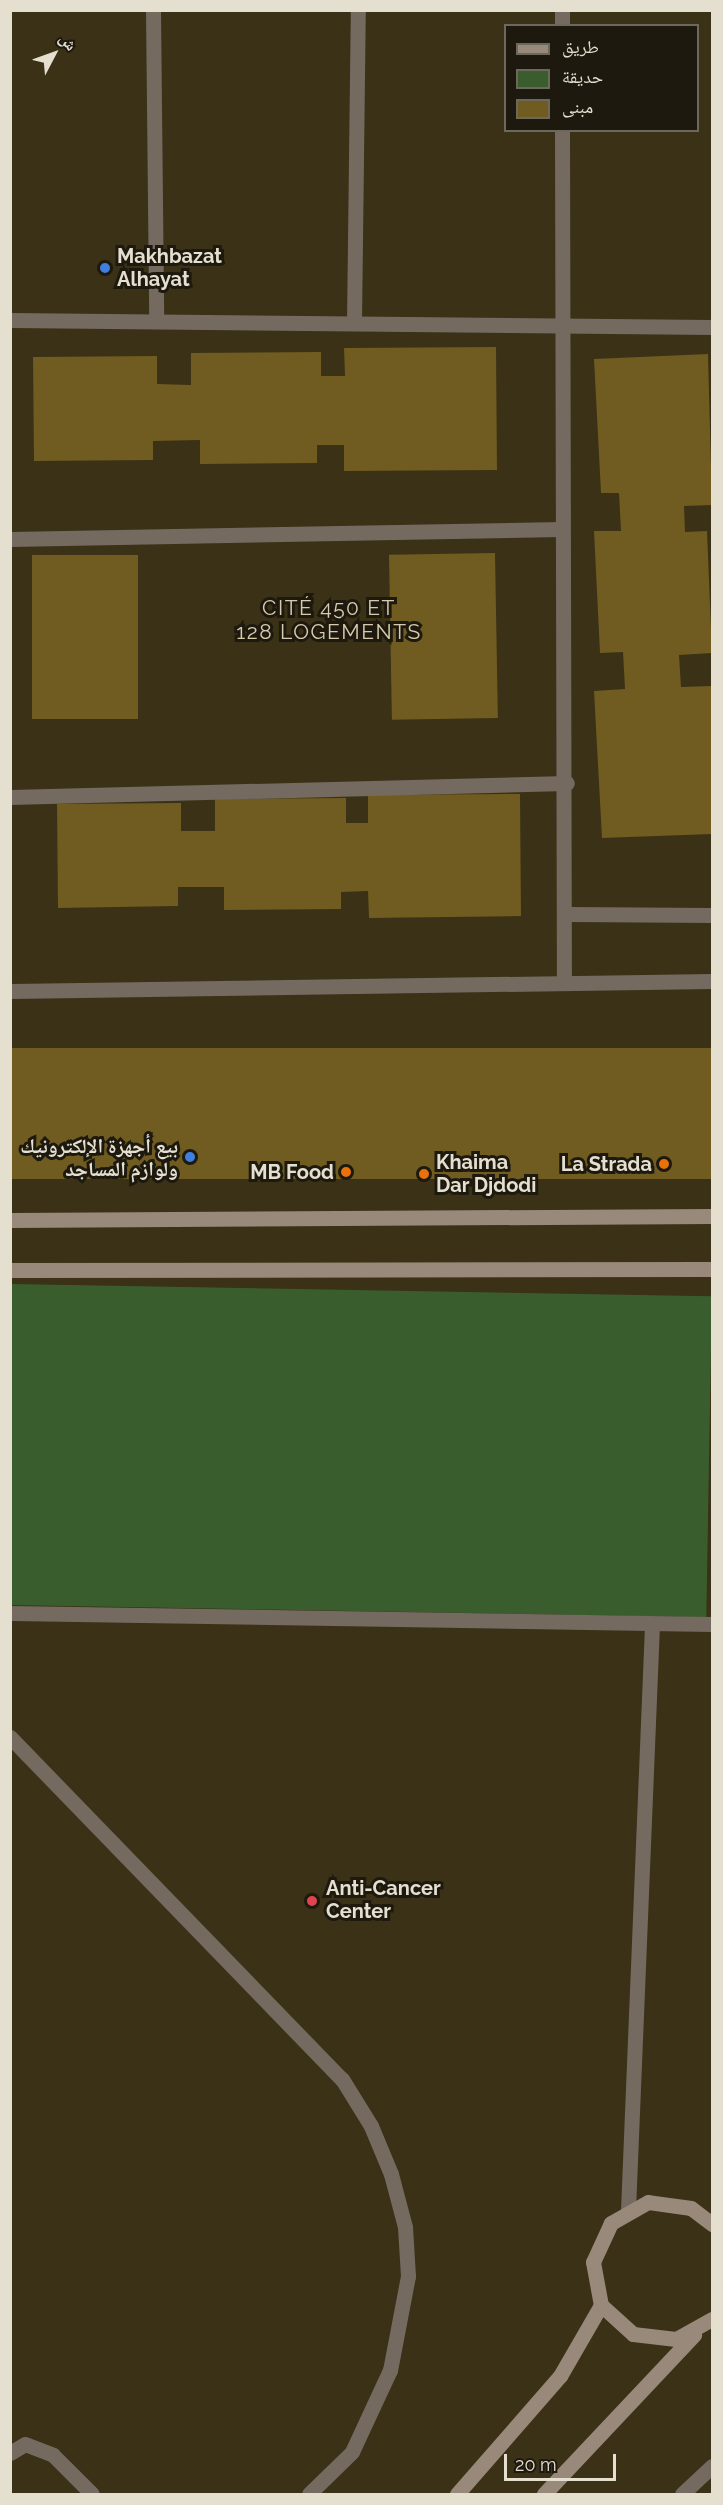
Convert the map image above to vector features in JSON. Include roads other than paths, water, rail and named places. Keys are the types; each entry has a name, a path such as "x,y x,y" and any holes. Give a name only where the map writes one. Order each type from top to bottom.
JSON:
{"main road":[{"path":"10,1220 712,1216"},
{"path":"10,1270 712,1269"},
{"path":"696,2332 654,2340 633,2334 601,2305 592,2262 598,2241 628,2210 648,2202 692,2208 712,2206"},
{"path":"692,2208 712,2224"},
{"path":"457,2494 560,2376 601,2305"},
{"path":"544,2494 696,2332 712,2319"}],"street":[{"path":"153,10 156,319"},
{"path":"354,322 358,10"},
{"path":"562,132 562,529 568,914 564,980"},
{"path":"10,320 156,319 712,327"},
{"path":"10,539 562,529"},
{"path":"10,797 567,783"},
{"path":"568,914 712,915"},
{"path":"10,992 564,980 712,981"},
{"path":"10,1613 712,1624"},
{"path":"628,2210 652,1624"},
{"path":"10,1737 342,2079 371,2126 391,2174 405,2227 408,2276 390,2370 352,2452 309,2494"},
{"path":"10,2453 25,2445 53,2455 92,2494"},
{"path":"682,2494 712,2466"}],"place":[{"name":"Makhbazat Alhayat","path":"105,268"},
{"name":"بيع أجهزة الإلكترونيك ولوازم المساجد","path":"190,1157"},
{"name":"La Strada","path":"664,1164"},
{"name":"MB Food","path":"346,1172"},
{"name":"Khaima Dar Djdodi","path":"424,1174"},
{"name":"Anti-Cancer Center","path":"312,1901"}],"district":[{"name":"CITÉ 450 ET 128 LOGEMENTS","path":"329,620"}]}
